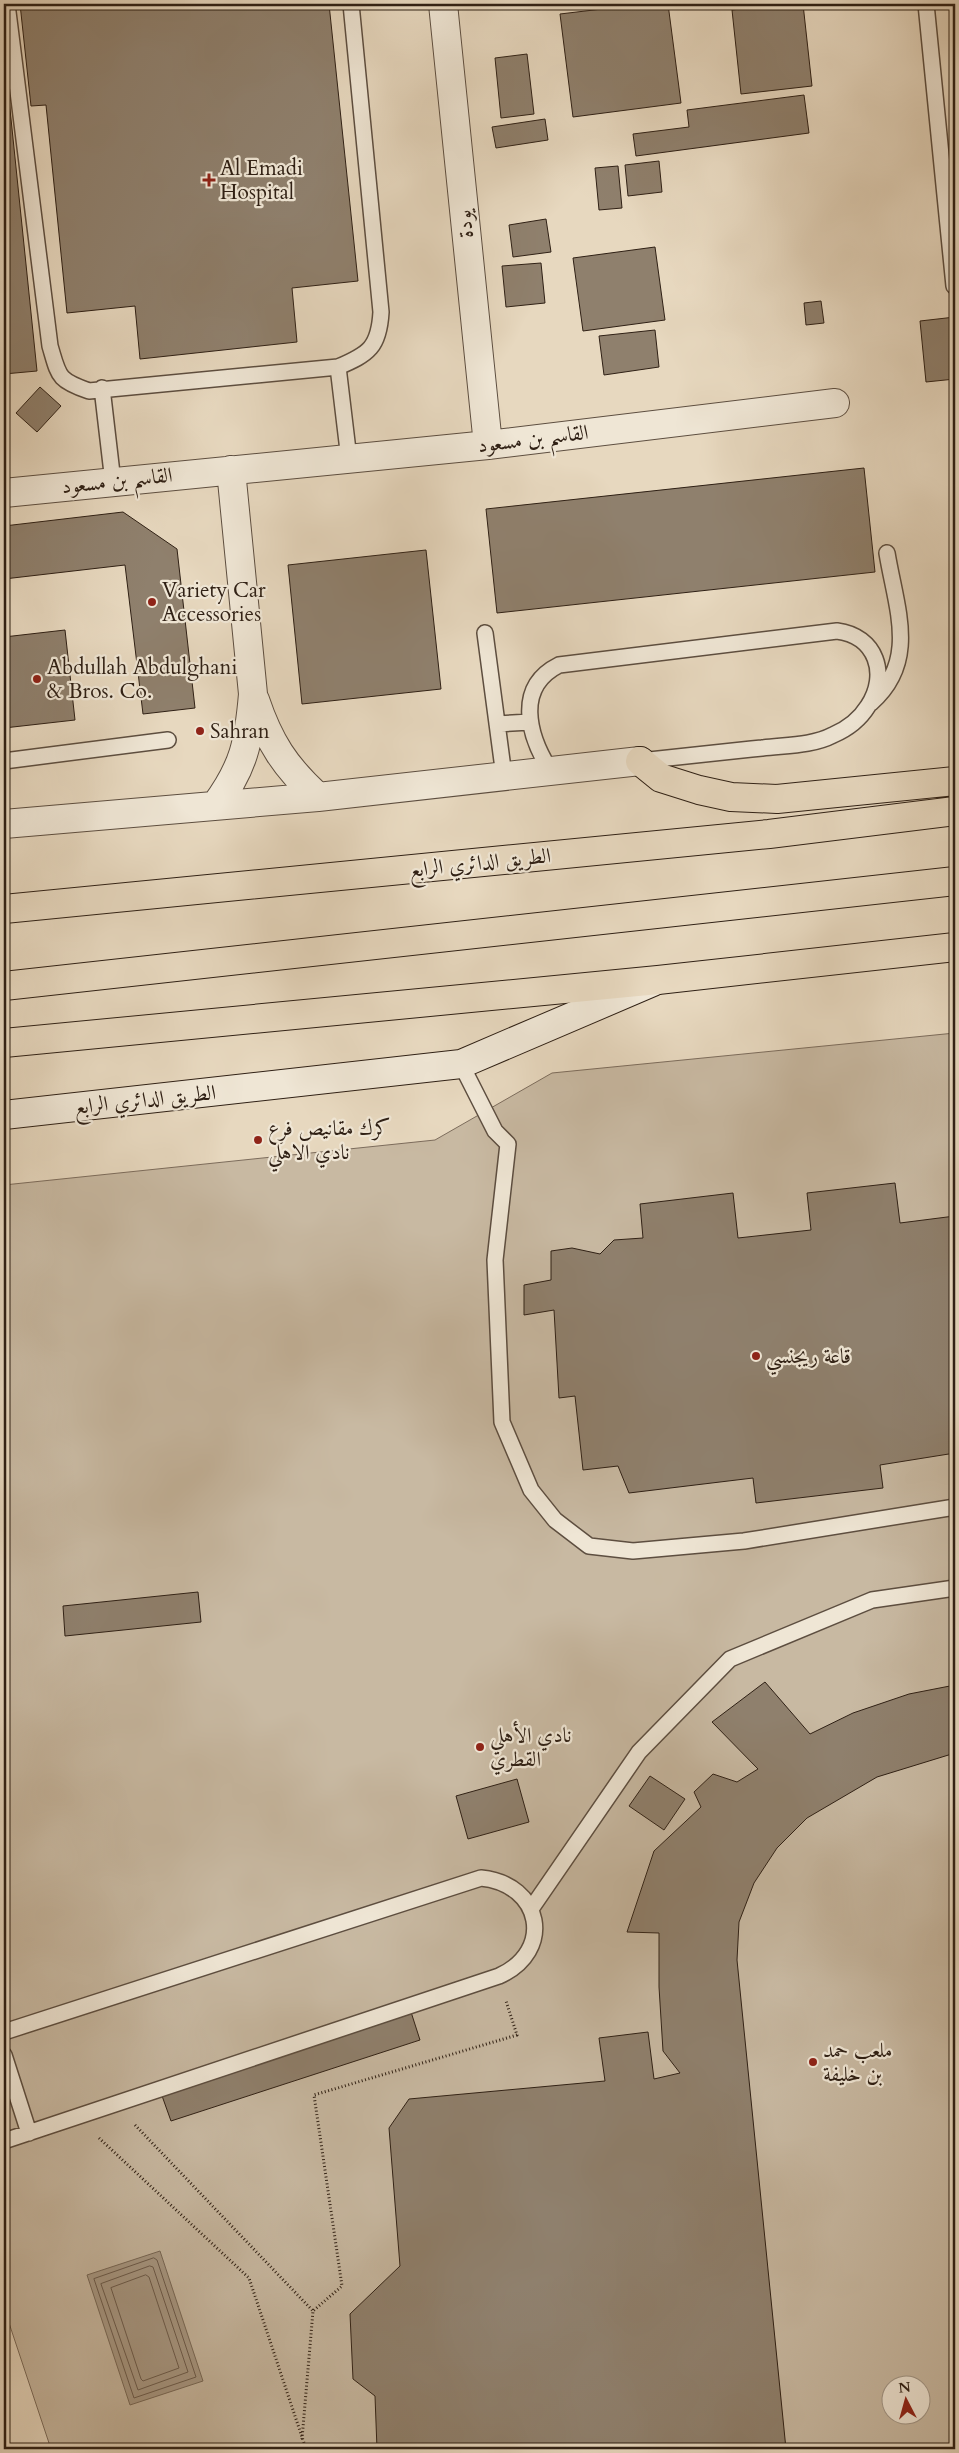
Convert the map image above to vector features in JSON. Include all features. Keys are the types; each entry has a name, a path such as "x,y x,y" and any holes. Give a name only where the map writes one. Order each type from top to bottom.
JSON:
{"main road":[{"path":"640,761 661,778 699,790 731,797 777,799 955,781"},
{"name":"الطريق الدائري الرابع","path":"4,910 769,834 955,811"},
{"path":"4,986 955,881"},
{"name":"الطريق الدائري الرابع","path":"4,1043 658,980 955,947"}],"street":[{"name":"يودة","path":"443,4 488,445"},
{"name":"القاسم بن مسعود","path":"4,493 488,445 835,403"},
{"path":"215,806 232,783 244,756 250,727 253,694 231,470"},
{"path":"253,694 265,729 278,754 297,777 318,797"},
{"path":"4,824 318,797 640,761"},
{"name":"الطريق الدائري الرابع","path":"4,1116 461,1064 658,980"}],"lane":[{"path":"7,4 50,346 59,376 69,384 89,391 102,388 338,367 364,356 374,343 380,328 381,312 351,4"},
{"path":"926,4 954,286"},
{"path":"338,367 349,459"},
{"path":"102,388 113,482"},
{"path":"640,761 816,742 846,729 883,693 894,676 900,658 901,631 887,553"},
{"path":"550,770 538,747 530,722 532,693 538,681 548,671 559,665 837,631 857,636 866,643 876,660 877,676 868,706"},
{"path":"485,633 504,776"},
{"path":"496,724 530,722"},
{"path":"4,761 168,740"},
{"path":"461,1064 495,1131 508,1144 495,1260 502,1422 532,1490 555,1520 589,1546 633,1551 744,1541 955,1507"},
{"path":"530,1909 639,1752 730,1659 872,1600 955,1588"},
{"path":"4,2032 466,1881 481,1878 496,1879 510,1886 522,1895 530,1909 534,1922 534,1936 530,1950 511,1971 499,1976 4,2141"},
{"path":"4,2055 29,2133"}],"path":[{"path":"302,2439 313,2311 342,2286 314,2095 517,2035 499,1976"},
{"path":"115,2104 313,2311"},
{"path":"77,2117 249,2278 306,2449"}],"shaded area":[{"name":"نادي الأهلي القطري","path":"955,1033 955,2449 51,2449 4,2308 4,1185 435,1140 552,1073"}],"water":[{"path":"160,2251 203,2381 130,2405 87,2275"}],"building":[{"path":"20,4 329,4 358,281 292,288 297,342 140,359 135,306 67,313 46,105 31,106"},
{"path":"644,4 668,4 681,103 573,117 560,14"},
{"path":"785,4 803,4 812,86 741,94 732,10"},
{"path":"4,51 37,371 4,374"},
{"path":"527,54 534,114 501,118 495,58"},
{"path":"804,95 809,133 636,156 633,134 689,127 687,110"},
{"path":"545,119 548,140 496,148 492,127"},
{"path":"659,161 662,192 628,196 625,165"},
{"path":"618,166 622,208 599,210 595,168"},
{"path":"546,219 551,252 513,257 509,225"},
{"path":"655,247 665,320 583,331 573,258"},
{"path":"541,263 545,303 506,307 502,266"},
{"path":"821,301 824,323 806,325 804,303"},
{"path":"955,317 955,379 926,382 920,321"},
{"path":"655,330 659,367 604,375 599,336"},
{"path":"40,387 61,406 37,432 16,413"},
{"path":"864,468 875,572 497,613 486,509"},
{"path":"123,512 177,549 195,708 143,714 125,565 4,579 4,526"},
{"path":"426,550 441,689 302,704 288,565"},
{"name":"Abdullah Abdulghani & Bros. Co.","path":"65,630 75,720 4,728 4,637"},
{"name":"قاعة ريجنسي","path":"895,1183 900,1223 955,1216 955,1453 880,1465 883,1488 756,1503 753,1478 629,1493 618,1466 583,1470 575,1396 559,1398 554,1310 524,1315 524,1285 551,1280 551,1251 572,1248 600,1254 614,1240 643,1238 640,1204 733,1193 738,1238 811,1230 807,1193"},
{"path":"198,1592 201,1622 65,1636 63,1606"},
{"path":"765,1682 810,1734 853,1713 909,1694 955,1685 955,1753 877,1777 807,1818 777,1848 754,1883 739,1922 737,1960 786,2449 377,2449 375,2396 353,2379 350,2314 400,2266 389,2128 409,2099 605,2081 599,2038 648,2032 654,2079 680,2073 663,2051 659,1987 659,1933 627,1932 654,1851 701,1807 694,1792 713,1774 737,1782 758,1769 712,1722"},
{"path":"650,1776 685,1799 664,1830 629,1806"},
{"path":"517,1779 529,1822 468,1839 456,1796"},
{"path":"411,2012 420,2040 171,2121 161,2093"}],"place":[{"name":"Al Emadi Hospital","path":"209,180"},
{"name":"Variety Car Accessories","path":"152,602"},
{"name":"Abdullah Abdulghani & Bros. Co.","path":"37,679"},
{"name":"Sahran","path":"200,731"},
{"name":"كرك مقانيص فرع نادي الاهلي","path":"258,1140"},
{"name":"قاعة ريجنسي","path":"756,1356"},
{"name":"نادي الأهلي القطري","path":"480,1747"},
{"name":"ملعب حمد بن خليفة","path":"813,2062"}]}
